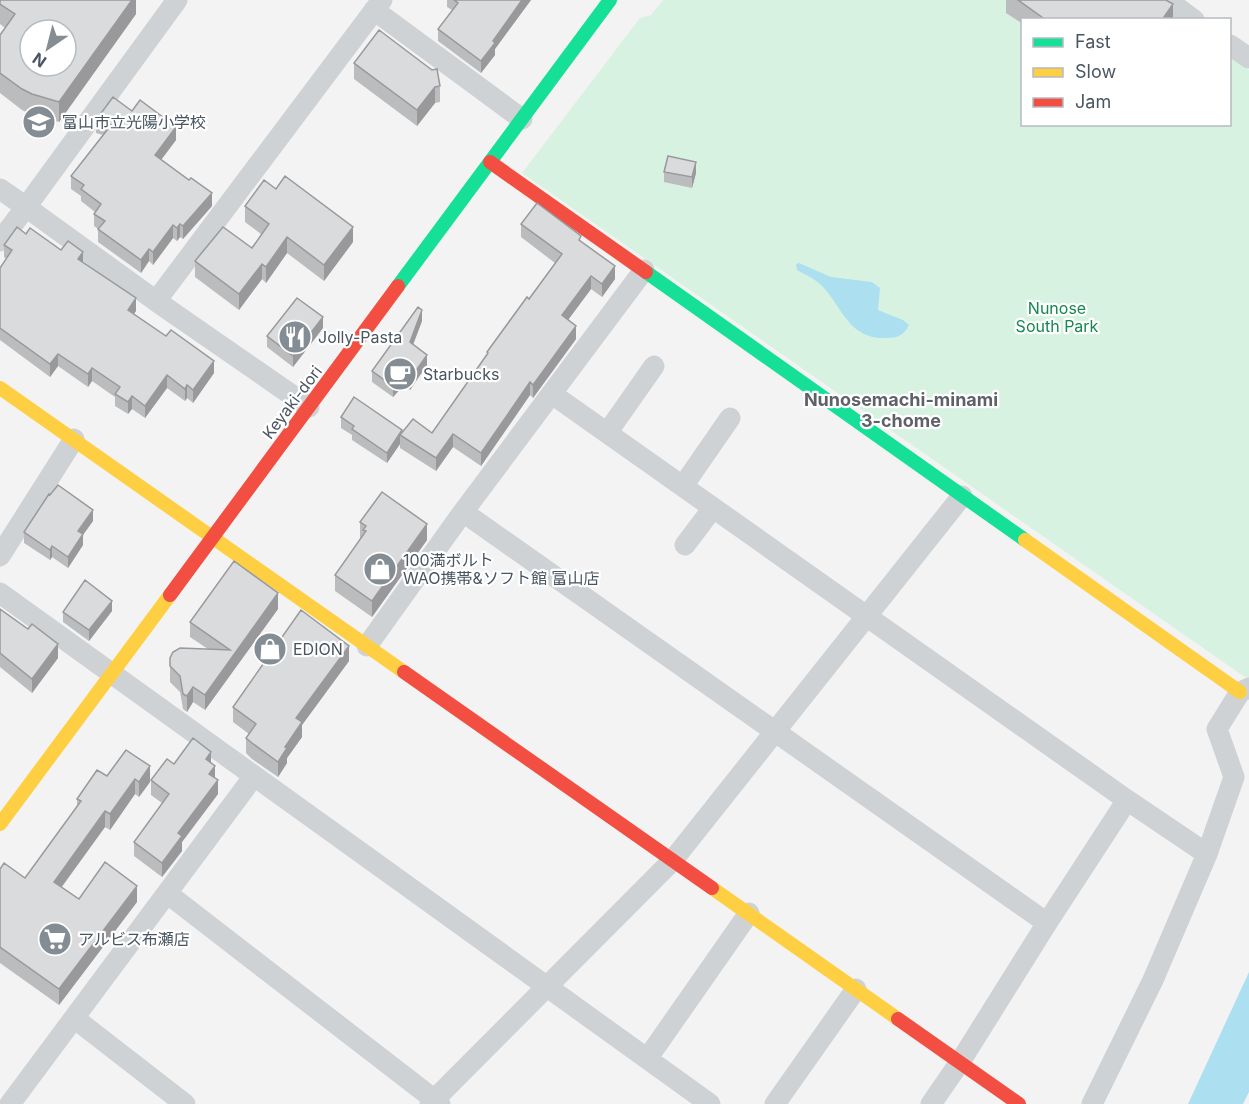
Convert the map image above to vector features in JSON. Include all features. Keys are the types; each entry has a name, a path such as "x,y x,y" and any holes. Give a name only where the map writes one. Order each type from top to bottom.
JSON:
{"street":[{"path":"0,241 177,0"},
{"name":"Keyaki-dori","path":"0,824 610,0"},
{"path":"1167,0 1191,18"},
{"path":"156,301 378,5 522,118"},
{"path":"1231,46 1249,58"},
{"path":"490,162 963,496 1245,690 1217,729 1234,777 1207,854 1153,980 1092,1104"},
{"path":"0,189 309,407"},
{"path":"367,646 463,512 644,270"},
{"path":"608,433 654,366"},
{"path":"0,388 1019,1104"},
{"path":"552,394 1207,854"},
{"path":"683,486 730,418"},
{"path":"0,556 74,439"},
{"path":"168,894 435,1103 673,860 963,496"},
{"path":"685,545 713,508"},
{"path":"463,512 1047,923"},
{"path":"0,593 710,1104"},
{"path":"10,1104 254,776"},
{"path":"931,1104 1127,800"},
{"path":"647,1059 749,913"},
{"path":"776,1104 856,989"},
{"path":"74,1018 185,1104"}],"green space":[{"name":"Nunose South Park","path":"663,0 1150,0 1176,18 1021,18 1021,126 1231,126 1231,58 1249,70 1249,680 522,173 640,18 651,15"}],"water":[{"path":"799,263 831,277 872,282 880,288 878,310 903,320 909,325 897,337 874,337 863,334 848,320 821,285 797,270 796,264"},
{"path":"1249,972 1249,1092 1243,1104 1188,1104"}],"building":[{"path":"0,0 132,0 78,75 78,18 18,18 18,78 76,78 59,102 32,94 0,73 0,35 15,14 0,4"},
{"path":"454,0 522,0 481,61 438,29 458,3"},
{"path":"1018,0 1166,0 1173,4 1163,18 1043,18"},
{"path":"379,30 432,70 437,69 440,86 435,87 417,110 354,63"},
{"path":"113,97 132,111 140,100 176,127 155,155 189,180 191,178 212,193 183,226 180,224 177,228 173,225 153,252 149,249 141,260 98,229 105,221 94,214 101,204 81,189 84,185 71,176 111,125 96,120"},
{"path":"668,156 696,162 692,177 664,172"},
{"path":"285,176 353,227 324,265 287,237 266,267 262,264 239,294 195,261 223,227 252,248 269,224 245,206 264,180 276,189"},
{"path":"537,203 581,236 579,240 615,266 602,284 591,276 562,315 576,326 533,385 530,382 481,453 453,434 436,458 400,435 413,419 432,433 487,352 562,254 521,224"},
{"path":"17,227 26,234 30,228 61,250 68,241 83,252 78,259 136,298 128,310 166,336 171,330 214,361 193,390 187,385 185,389 167,375 145,406 132,396 128,402 115,394 120,387 92,368 88,374 58,354 50,364 0,328 0,268 12,250 4,245"},
{"name":"Jolly-Pasta","path":"297,298 323,317 293,356 267,336"},
{"path":"418,307 422,310 410,342 427,355 410,379 403,375 393,386 372,371"},
{"path":"354,397 402,430 387,453 352,429 354,426 341,417"},
{"path":"58,485 93,510 78,531 83,534 68,557 52,546 50,550 24,532 49,494"},
{"name":"100満ボルト WAO携帯&ソフト館 富山店","path":"382,492 427,524 372,601 335,575 366,531 363,530 366,526 360,522"},
{"path":"234,561 278,593 205,695 193,687 187,696 183,694 180,676 170,666 170,658 173,652 180,648 230,650 190,622"},
{"path":"85,580 112,601 89,630 63,612"},
{"path":"0,609 28,629 32,624 58,644 32,679 0,653"},
{"path":"301,610 349,646 296,718 302,722 278,762 246,738 256,724 233,707"},
{"path":"193,738 211,752 206,759 215,766 209,774 218,780 178,833 182,836 162,863 134,842 169,794 151,780 167,759 174,764"},
{"path":"126,750 150,766 139,782 135,779 110,814 105,811 54,882 79,899 105,862 137,886 59,989 0,947 0,869 4,863 25,878 81,801 77,799 97,770 107,776"}],"traffic: fast":[{"path":"398,286 610,0"},
{"path":"646,272 1025,540"}],"traffic: slow":[{"path":"0,388 404,672"},
{"path":"1025,540 1240,692"},
{"path":"0,824 170,595"},
{"path":"712,888 898,1019"}],"traffic: jam":[{"path":"490,162 646,272"},
{"path":"170,595 398,286"},
{"path":"404,672 712,888"},
{"path":"898,1019 1019,1104"}],"place":[{"name":"富山市立光陽小学校","path":"39,122"},
{"name":"Jolly-Pasta","path":"295,337"},
{"name":"Starbucks","path":"400,374"},
{"name":"100満ボルト WAO携帯&ソフト館 富山店","path":"380,569"},
{"name":"EDION","path":"270,649"},
{"name":"アルビス布瀬店","path":"55,939"}],"district":[{"name":"Nunosemachi-minami 3-chome","path":"901,409"}]}
